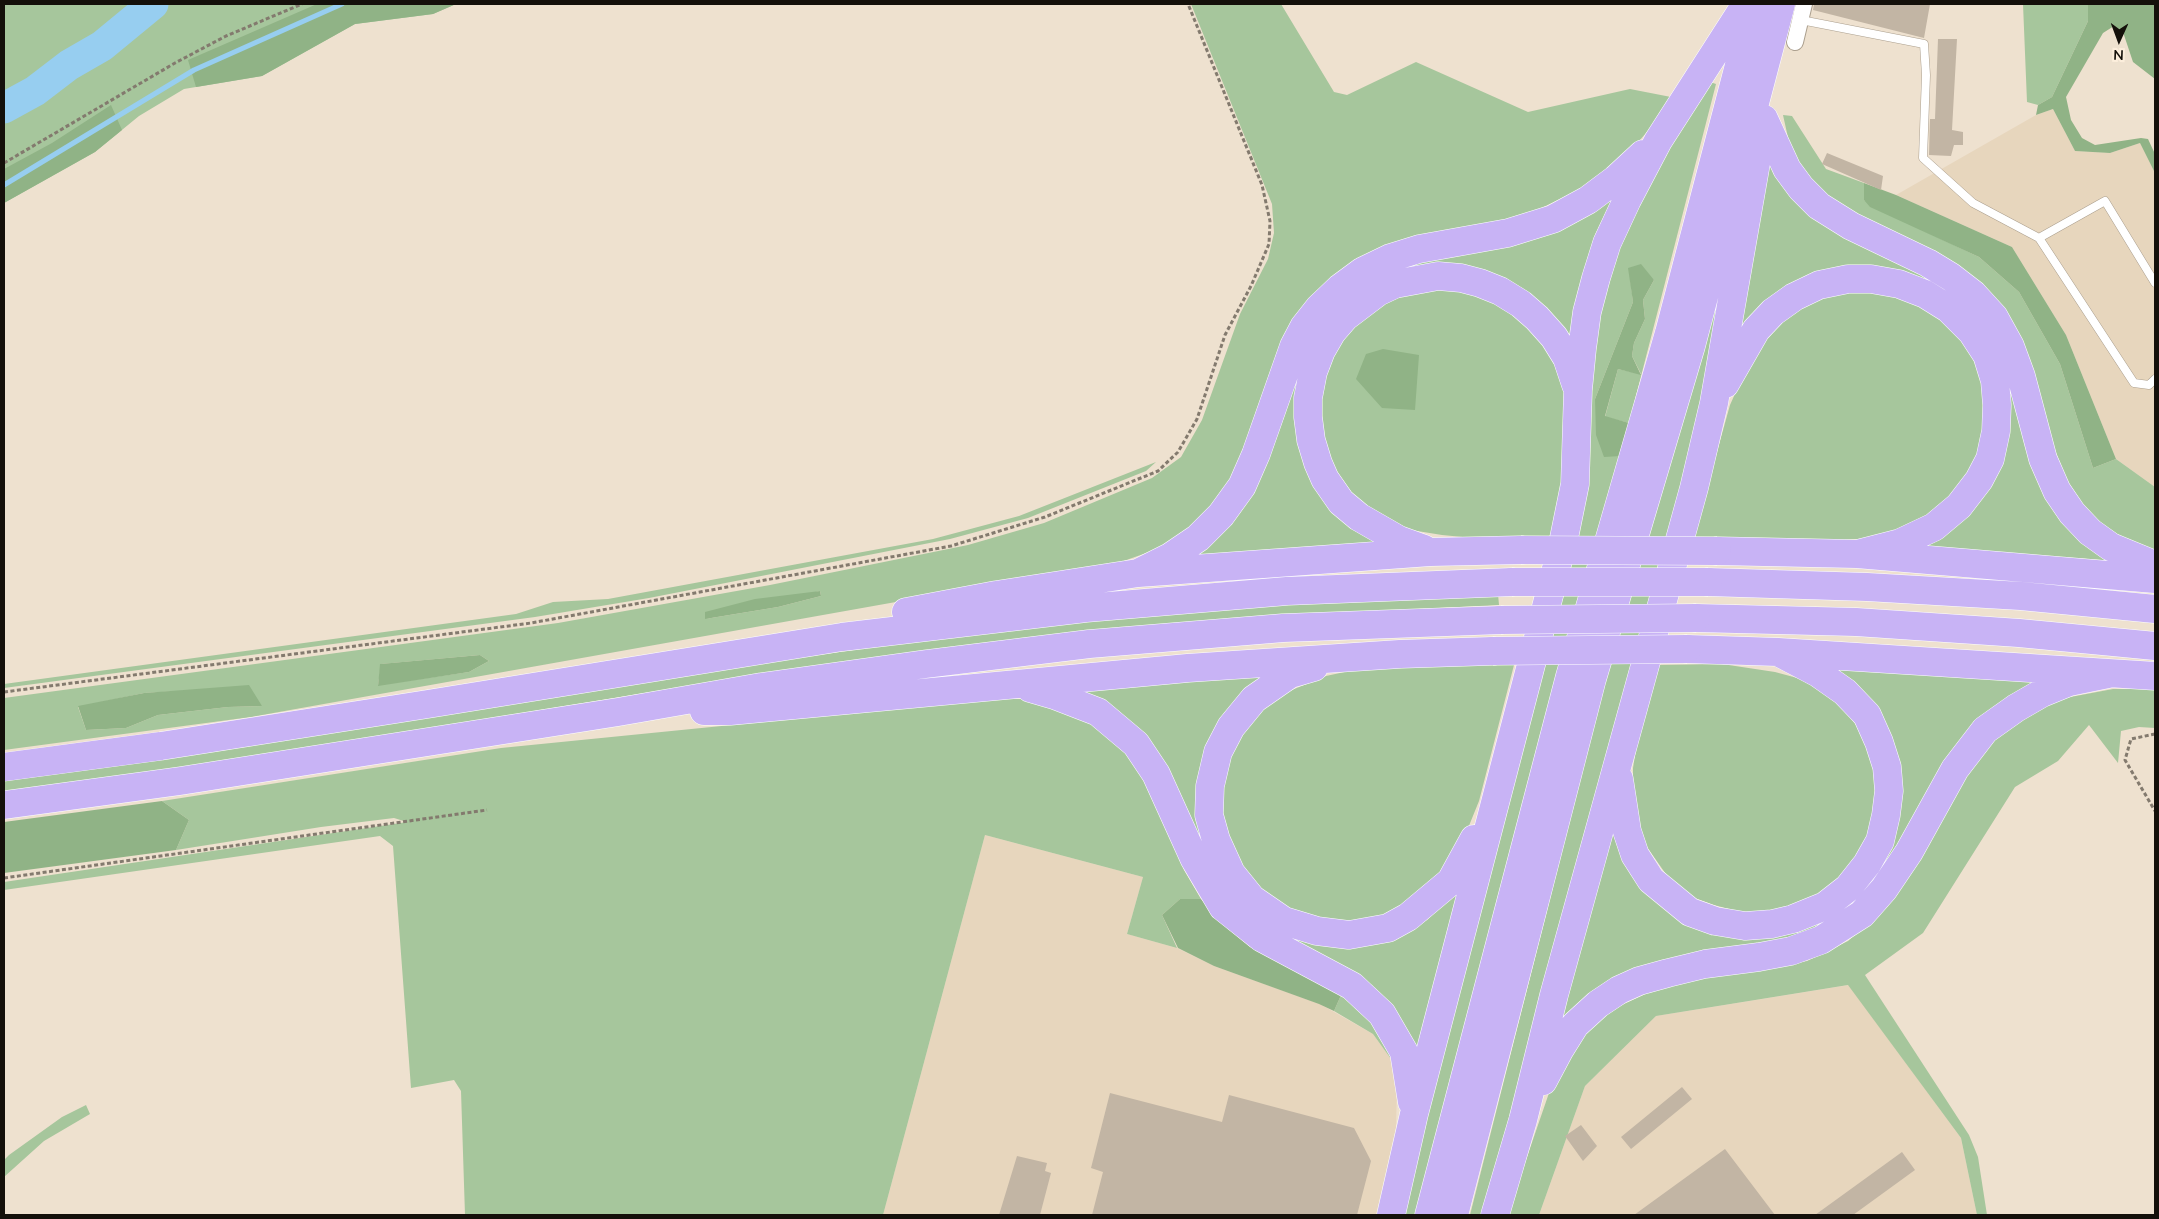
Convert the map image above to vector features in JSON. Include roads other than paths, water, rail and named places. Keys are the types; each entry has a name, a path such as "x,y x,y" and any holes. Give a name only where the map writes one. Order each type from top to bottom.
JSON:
{"highway":[{"path":"1391,1215 1414,1114 1493,803 1564,538 1575,484 1578,390 1587,312 1596,278 1607,243 1627,200 1658,142 1746,4"},
{"path":"1429,1215 1570,676 1669,333 1755,4"},
{"path":"1454,1215 1592,679 1691,346 1735,172 1767,59 1791,12"},
{"path":"1495,1215 1523,1120 1554,995 1694,488 1714,403 1764,119 1767,59"},
{"path":"1764,119 1787,169 1801,188 1819,206 1851,226 1943,272 1973,294 1994,317 2010,346 2043,459 2057,491 2072,513 2090,532 2111,546 2155,565"},
{"path":"1138,573 1170,557 1198,538 1221,515 1236,493 1256,454 1294,346 1304,328 1319,308 1340,288 1363,272 1390,258 1419,249 1508,232 1553,219 1588,200 1616,179 1658,142"},
{"path":"1430,552 1399,540 1359,517 1341,502 1325,479 1318,463 1311,440 1308,398 1313,372 1321,352 1332,332 1345,317 1378,292 1395,284 1438,276 1461,278 1480,283 1500,290 1538,318 1554,337 1567,358 1578,390"},
{"path":"1714,403 1756,330 1773,312 1794,296 1818,285 1848,279 1871,279 1899,284 1925,294 1949,308 1972,332 1987,355 1995,381 1997,405 1996,431 1990,459 1979,480 1959,506 1934,527 1900,543 1857,554"},
{"path":"842,636 889,615 996,595 1138,573 1282,561 1430,552 1521,550 1857,554 2155,579"},
{"path":"4,768 161,746 428,704 842,636 1086,608 1287,591 1512,582 1708,582 1867,587 2011,596 2155,609"},
{"path":"4,805 180,781 618,712 761,687 926,664 1089,644 1284,628 1501,620 1696,618 1856,622 2020,633 2155,646"},
{"path":"618,712 730,711 1188,668 1493,651 1687,649 1778,652 2155,676"},
{"path":"1618,765 1625,823 1635,855 1651,880 1690,912 1715,921 1745,926 1772,924 1793,919 1825,906 1848,888 1867,864 1880,840 1889,791 1887,767 1879,742 1866,715 1845,692 1818,673 1778,652"},
{"path":"1338,659 1290,674 1254,699 1232,727 1218,752 1210,786 1209,815 1216,840 1231,873 1252,899 1284,921 1317,931 1350,935 1388,928 1408,917 1451,881 1493,803"},
{"path":"1523,1120 1560,1049 1575,1025 1598,1004 1619,990 1639,981 1705,964 1759,958 1791,951 1821,940 1841,929 1862,914 1884,889 1909,852 1955,769 1985,730 2016,708 2042,693 2070,682 2108,674"},
{"path":"1016,684 1054,695 1098,712 1136,744 1156,774 1194,858 1223,907 1262,938 1352,986 1382,1014 1404,1052 1414,1114"}],"street":[{"path":"1796,42 1791,12 1804,4"}],"lane":[{"path":"1791,12 1924,44 1926,74 1924,158 1973,203 2039,238 2134,383 2149,385 2155,379"},
{"path":"2039,238 2105,201 2155,283"}],"waterway":[{"path":"4,108 35,91 69,65 102,46 153,4"},
{"path":"4,185 194,70 342,4"}]}
